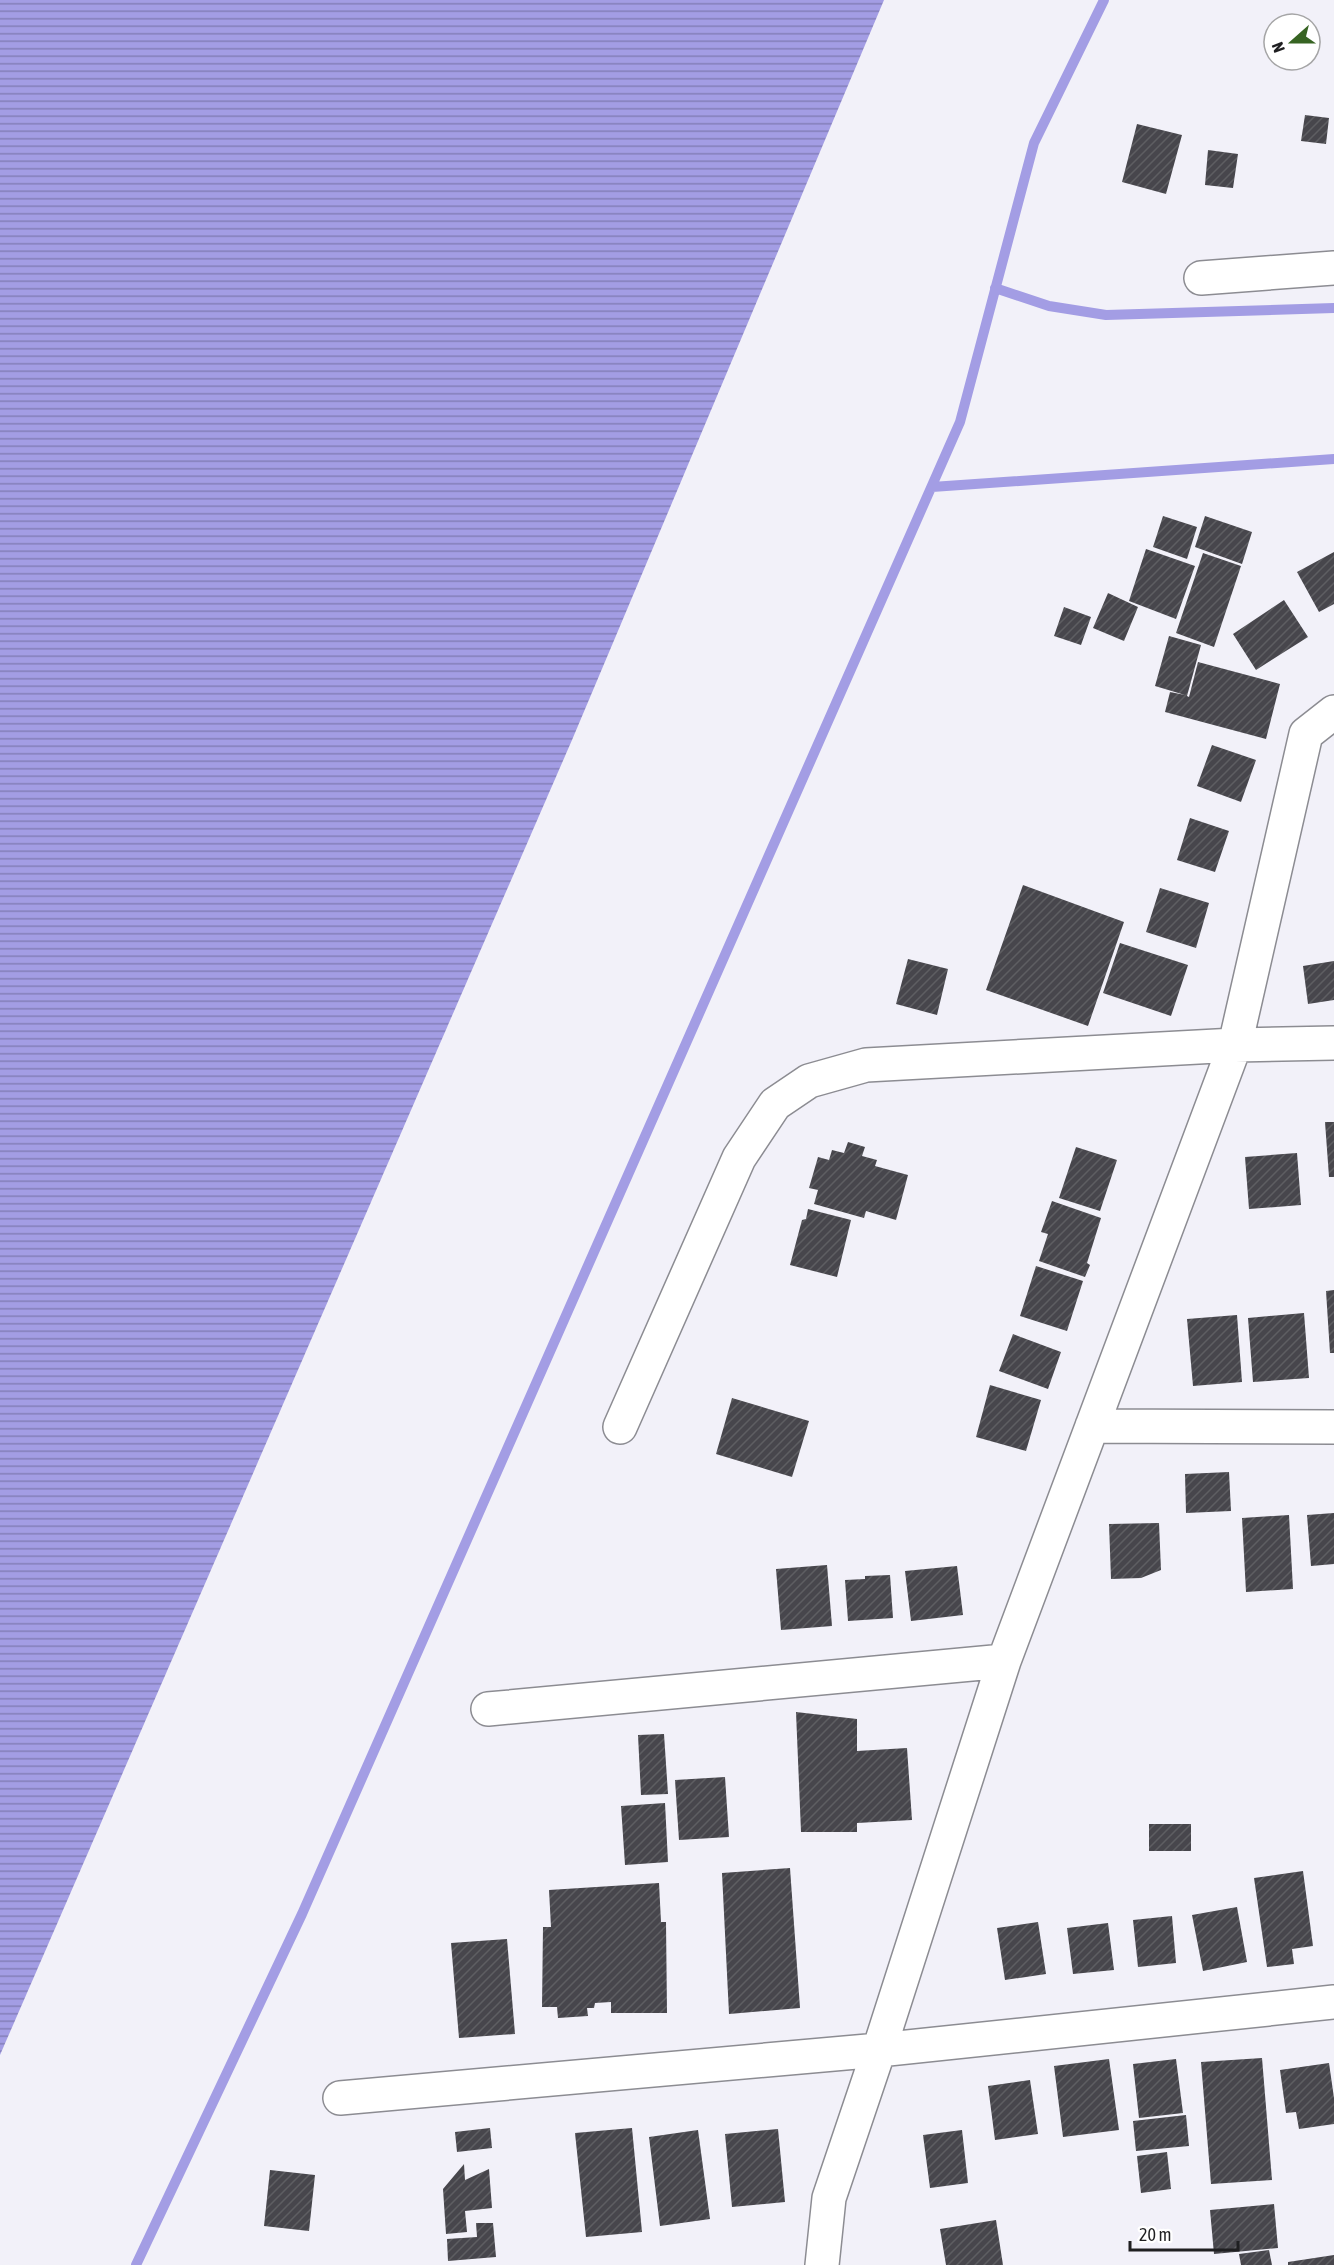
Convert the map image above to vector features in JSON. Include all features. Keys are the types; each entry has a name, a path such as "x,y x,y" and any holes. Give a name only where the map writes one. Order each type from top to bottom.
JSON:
{"street":[{"path":"1201,278 1334,268"},
{"path":"822,2265 829,2198 1004,1661 1234,1045 1306,734 1334,712"},
{"path":"620,1427 739,1158 775,1104 809,1081 866,1065 1234,1045 1334,1042"},
{"path":"1092,1426 1334,1427"},
{"path":"488,1709 1004,1661"},
{"path":"340,2098 879,2050 1334,2002"}],"shaded area":[{"path":"0,0 884,0 572,740 0,2055"}],"building":[{"path":"1305,115 1329,118 1326,144 1301,141"},
{"path":"1137,124 1182,135 1166,194 1122,182"},
{"path":"1208,150 1238,154 1233,188 1205,185"},
{"path":"1163,516 1197,527 1187,559 1153,547"},
{"path":"1205,516 1252,532 1242,564 1195,547"},
{"path":"1146,549 1195,566 1176,619 1129,601"},
{"path":"1334,552 1334,604 1319,612 1297,572"},
{"path":"1203,553 1241,566 1214,647 1176,633"},
{"path":"1108,593 1138,607 1124,641 1093,628"},
{"path":"1284,600 1308,637 1256,670 1233,634"},
{"path":"1064,607 1091,617 1081,645 1054,636"},
{"path":"1169,636 1201,645 1187,696 1189,697 1198,662 1280,684 1266,739 1165,712 1170,692 1185,695 1155,686"},
{"path":"1212,745 1256,760 1241,802 1197,786"},
{"path":"1190,818 1229,831 1215,872 1177,860"},
{"path":"1023,885 1124,922 1088,1026 986,990"},
{"path":"1160,888 1209,903 1196,948 1146,932"},
{"path":"1120,943 1188,965 1171,1016 1103,993"},
{"path":"908,959 948,969 937,1015 896,1004"},
{"path":"1334,961 1334,1000 1308,1004 1303,966"},
{"path":"1325,1122 1334,1122 1334,1177 1329,1177"},
{"path":"848,1142 865,1147 862,1156 877,1160 875,1166 908,1175 896,1220 866,1211 864,1218 814,1204 818,1190 809,1188 818,1157 829,1160 832,1150 844,1153"},
{"path":"1076,1147 1117,1160 1100,1211 1059,1198"},
{"path":"1297,1153 1301,1205 1249,1209 1245,1157"},
{"path":"1052,1201 1101,1218 1085,1277 1039,1261 1048,1234 1041,1232"},
{"path":"808,1209 851,1220 837,1277 790,1265 802,1220 806,1219"},
{"path":"1036,1266 1083,1281 1067,1331 1020,1316"},
{"path":"1334,1290 1334,1353 1330,1353 1326,1291"},
{"path":"1304,1313 1309,1378 1253,1382 1248,1318"},
{"path":"1237,1315 1242,1382 1193,1386 1187,1319"},
{"path":"1013,1334 1061,1352 1048,1389 999,1371"},
{"path":"990,1385 1041,1400 1026,1451 976,1437"},
{"path":"732,1398 809,1421 792,1477 716,1454"},
{"path":"1229,1472 1231,1511 1186,1513 1185,1474"},
{"path":"1334,1513 1334,1564 1311,1566 1307,1515"},
{"path":"1289,1515 1293,1589 1246,1592 1242,1518"},
{"path":"1159,1523 1161,1570 1141,1578 1111,1579 1109,1524"},
{"path":"827,1565 832,1626 781,1630 776,1569"},
{"path":"957,1566 963,1615 911,1621 905,1571"},
{"path":"890,1575 893,1618 848,1621 845,1580"},
{"path":"796,1712 857,1719 857,1751 907,1748 912,1820 857,1823 857,1832 801,1832"},
{"path":"664,1734 668,1794 641,1795 638,1735"},
{"path":"725,1777 729,1837 679,1840 675,1780"},
{"path":"665,1803 668,1862 625,1865 621,1806"},
{"path":"1149,1824 1191,1824 1191,1851 1149,1851"},
{"path":"790,1868 800,2008 729,2014 722,1873"},
{"path":"1303,1871 1313,1946 1292,1949 1294,1964 1267,1967 1254,1878"},
{"path":"659,1883 661,1922 666,1922 667,2013 611,2013 611,2002 595,2003 594,2008 587,2008 588,2016 558,2018 557,2007 542,2007 543,1927 551,1927 549,1890"},
{"path":"1237,1907 1247,1962 1203,1971 1192,1915"},
{"path":"1172,1916 1176,1963 1138,1967 1133,1920"},
{"path":"1038,1922 1046,1974 1005,1980 997,1928"},
{"path":"1108,1923 1114,1970 1073,1974 1067,1928"},
{"path":"507,1939 515,2034 459,2038 451,1943"},
{"path":"1262,2058 1272,2180 1211,2184 1201,2062"},
{"path":"1109,2059 1119,2130 1063,2137 1054,2066"},
{"path":"1176,2059 1183,2113 1139,2118 1133,2064"},
{"path":"1329,2063 1334,2098 1334,2124 1299,2129 1296,2112 1286,2113 1280,2070"},
{"path":"1030,2080 1038,2134 995,2140 988,2086"},
{"path":"1186,2115 1189,2146 1136,2151 1133,2121"},
{"path":"490,2128 492,2148 457,2152 455,2132"},
{"path":"632,2128 642,2232 586,2237 575,2133"},
{"path":"778,2129 785,2202 732,2207 725,2134"},
{"path":"698,2130 710,2219 660,2226 649,2137"},
{"path":"962,2130 968,2183 930,2188 923,2135"},
{"path":"1167,2152 1171,2189 1141,2193 1137,2156"},
{"path":"464,2164 465,2180 489,2169 492,2208 465,2211 467,2232 446,2234 443,2189"},
{"path":"270,2170 315,2175 309,2231 264,2226"},
{"path":"1274,2204 1278,2248 1214,2254 1210,2210"},
{"path":"996,2220 1003,2265 946,2265 940,2229"},
{"path":"476,2223 493,2223 496,2257 448,2261 447,2239 477,2237"},
{"path":"1269,2250 1272,2265 1241,2265 1239,2254"},
{"path":"1334,2255 1334,2265 1288,2265 1288,2262"}],"waterway":[{"path":"136,2265 302,1914 960,422 1034,143 1104,0"},
{"path":"995,288 1049,306 1106,315 1334,308"},
{"path":"932,487 1334,459"}]}
